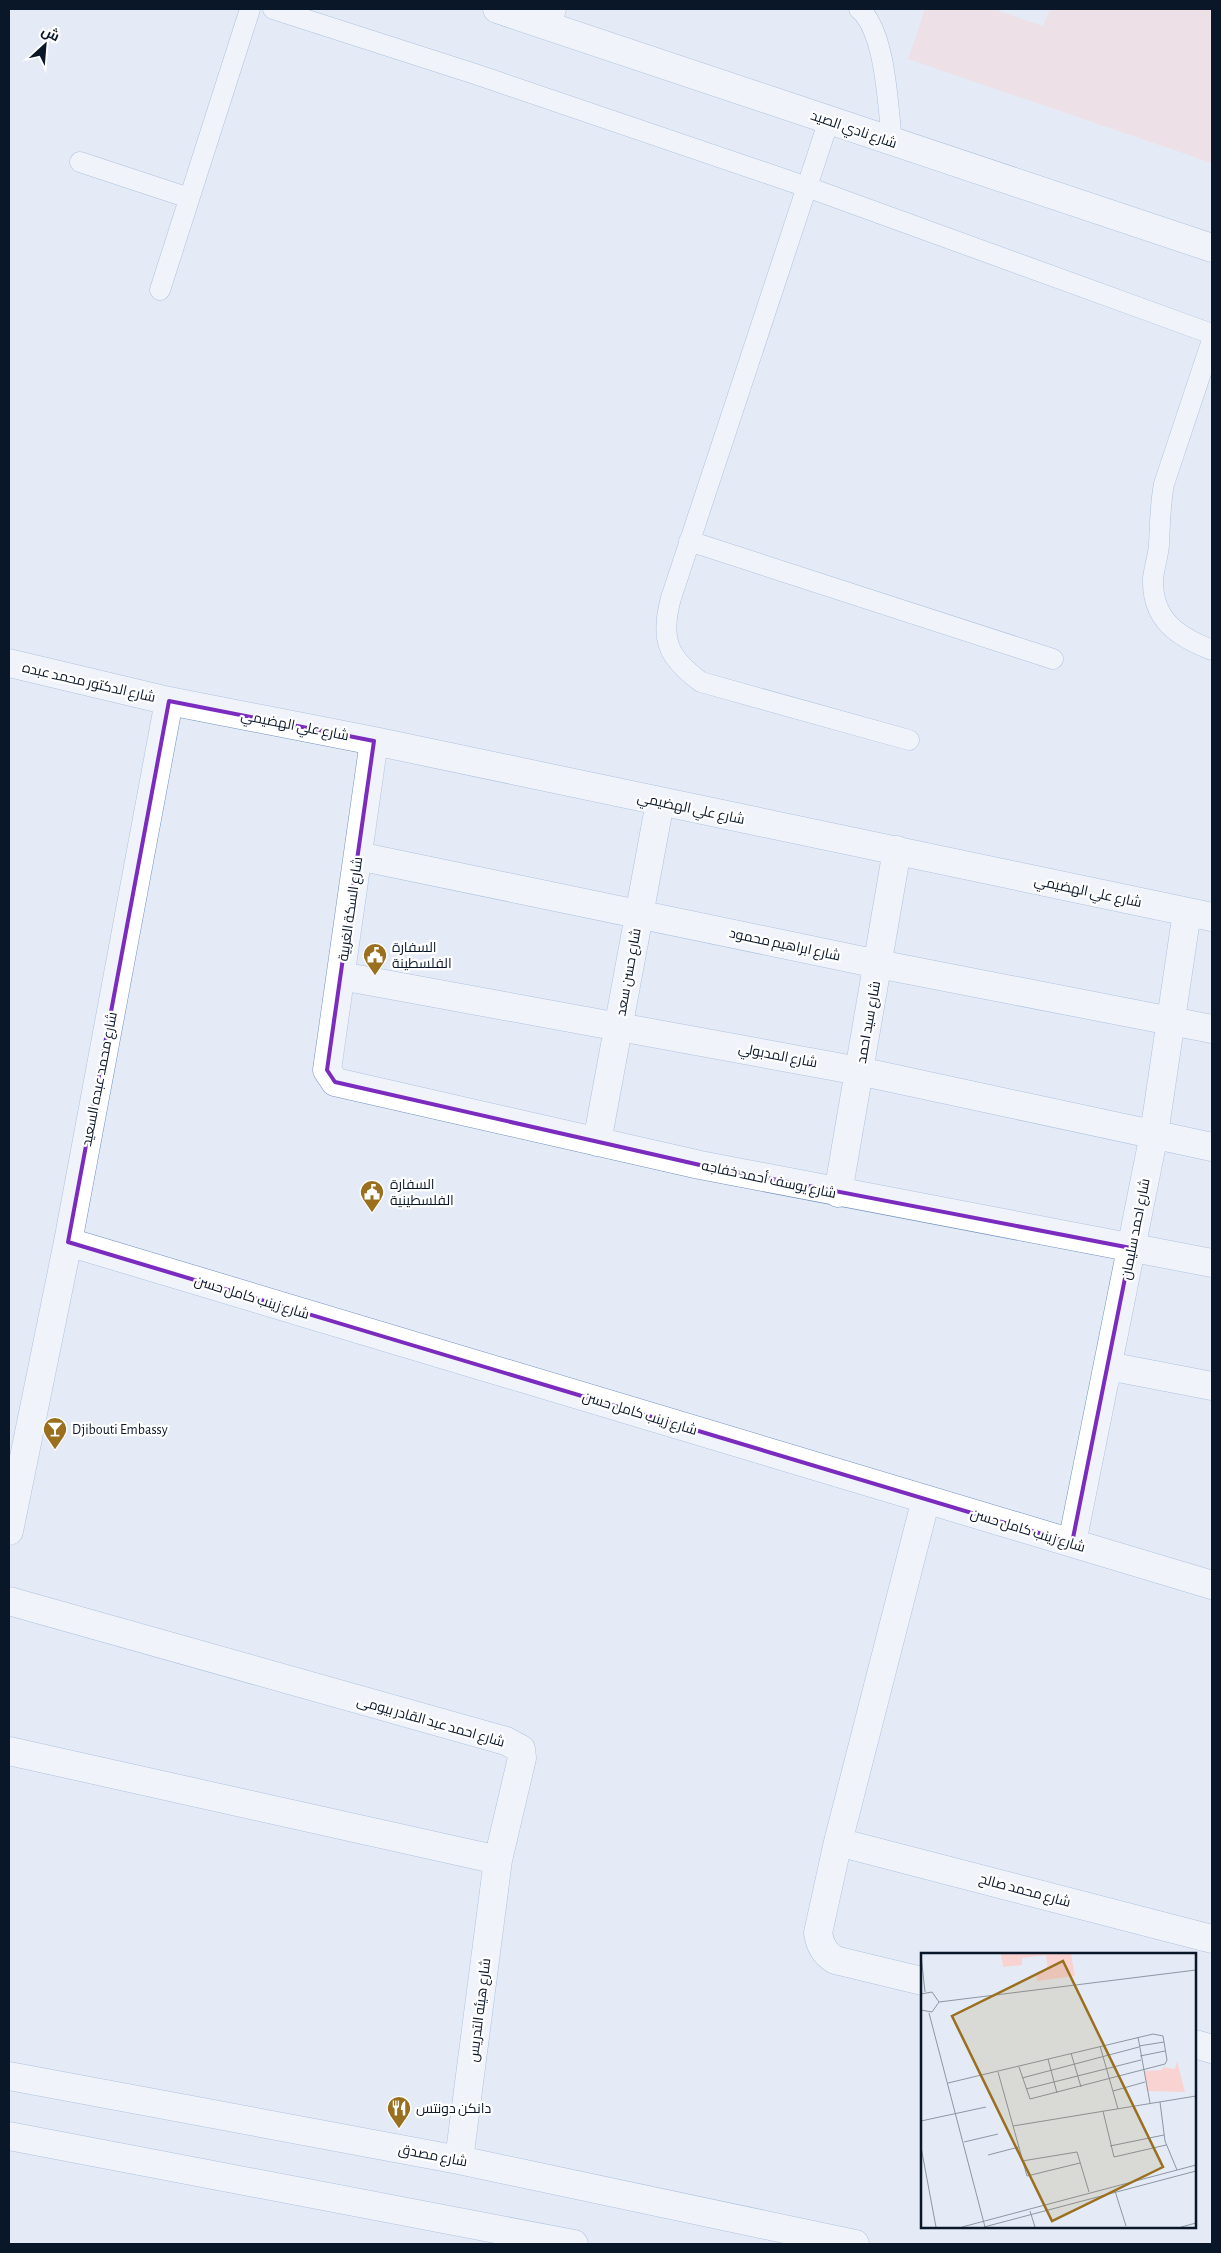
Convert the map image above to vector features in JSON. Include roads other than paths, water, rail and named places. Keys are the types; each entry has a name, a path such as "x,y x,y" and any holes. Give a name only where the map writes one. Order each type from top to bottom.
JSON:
{"street":[{"name":"شارع نادي الصيد","path":"497,9 554,18 829,120 1212,248"},
{"name":"شارع الدكتور محمد عبده","path":"9,663 170,701"},
{"name":"شارع علي الهضيمي","path":"170,701 374,741 1200,915"},
{"name":"شارع محمد عبده السعيد","path":"16,1454 68,1242 170,701"},
{"name":"شارع السكة الغربية","path":"331,1077 327,1070 374,741"},
{"name":"شارع حسن سعد","path":"597,1142 660,802"},
{"name":"شارع سيد احمد","path":"838,1193 897,850"},
{"name":"شارع ابراهيم محمود","path":"358,856 878,964 1212,1029"},
{"name":"شارع احمد سليمان","path":"1072,1543 1154,1134 1171,1021 1200,915"},
{"name":"شارع المدبولي","path":"341,976 859,1071 1212,1147"},
{"name":"شارع يوسف أحمد خفاجه","path":"331,1077 344,1086 838,1193 1212,1263"},
{"name":"شارع زينب كامل حسن","path":"68,1242 1212,1585"},
{"path":"1108,1366 1212,1386"},
{"path":"9,1531 16,1454"},
{"path":"921,1981 835,1960 827,1955 820,1945 818,1933 838,1842 926,1499"},
{"name":"شارع احمد عبد القادر بيومى","path":"9,1601 515,1745 521,1749 522,1758 498,1860"},
{"path":"9,1751 498,1860"},
{"name":"شارع محمد صالح","path":"838,1842 1212,1939"},
{"name":"شارع هيئه التدريس","path":"459,2160 498,1860"},
{"path":"1196,2044 1212,2048"},
{"name":"شارع مصدق","path":"9,2076 459,2160 855,2244"},
{"path":"9,2136 574,2244"}],"lane":[{"path":"160,290 250,9"},
{"path":"273,9 475,74 807,187 1212,334"},
{"path":"859,9 876,37 883,65 892,142"},
{"path":"829,120 689,541 665,622 668,646 681,667 701,682 909,740"},
{"path":"80,162 189,198"},
{"path":"1212,340 1164,484 1160,505 1158,553 1153,579 1156,604 1168,625 1187,640 1212,650"},
{"path":"689,541 1053,659"}],"place":[{"name":"السفارة الفلسطينة","path":"375,976"},
{"name":"السفارة الفلسطينية","path":"372,1213"},
{"name":"Djibouti Embassy","path":"55,1450"},
{"name":"دانكن دونتس","path":"399,2129"}]}
